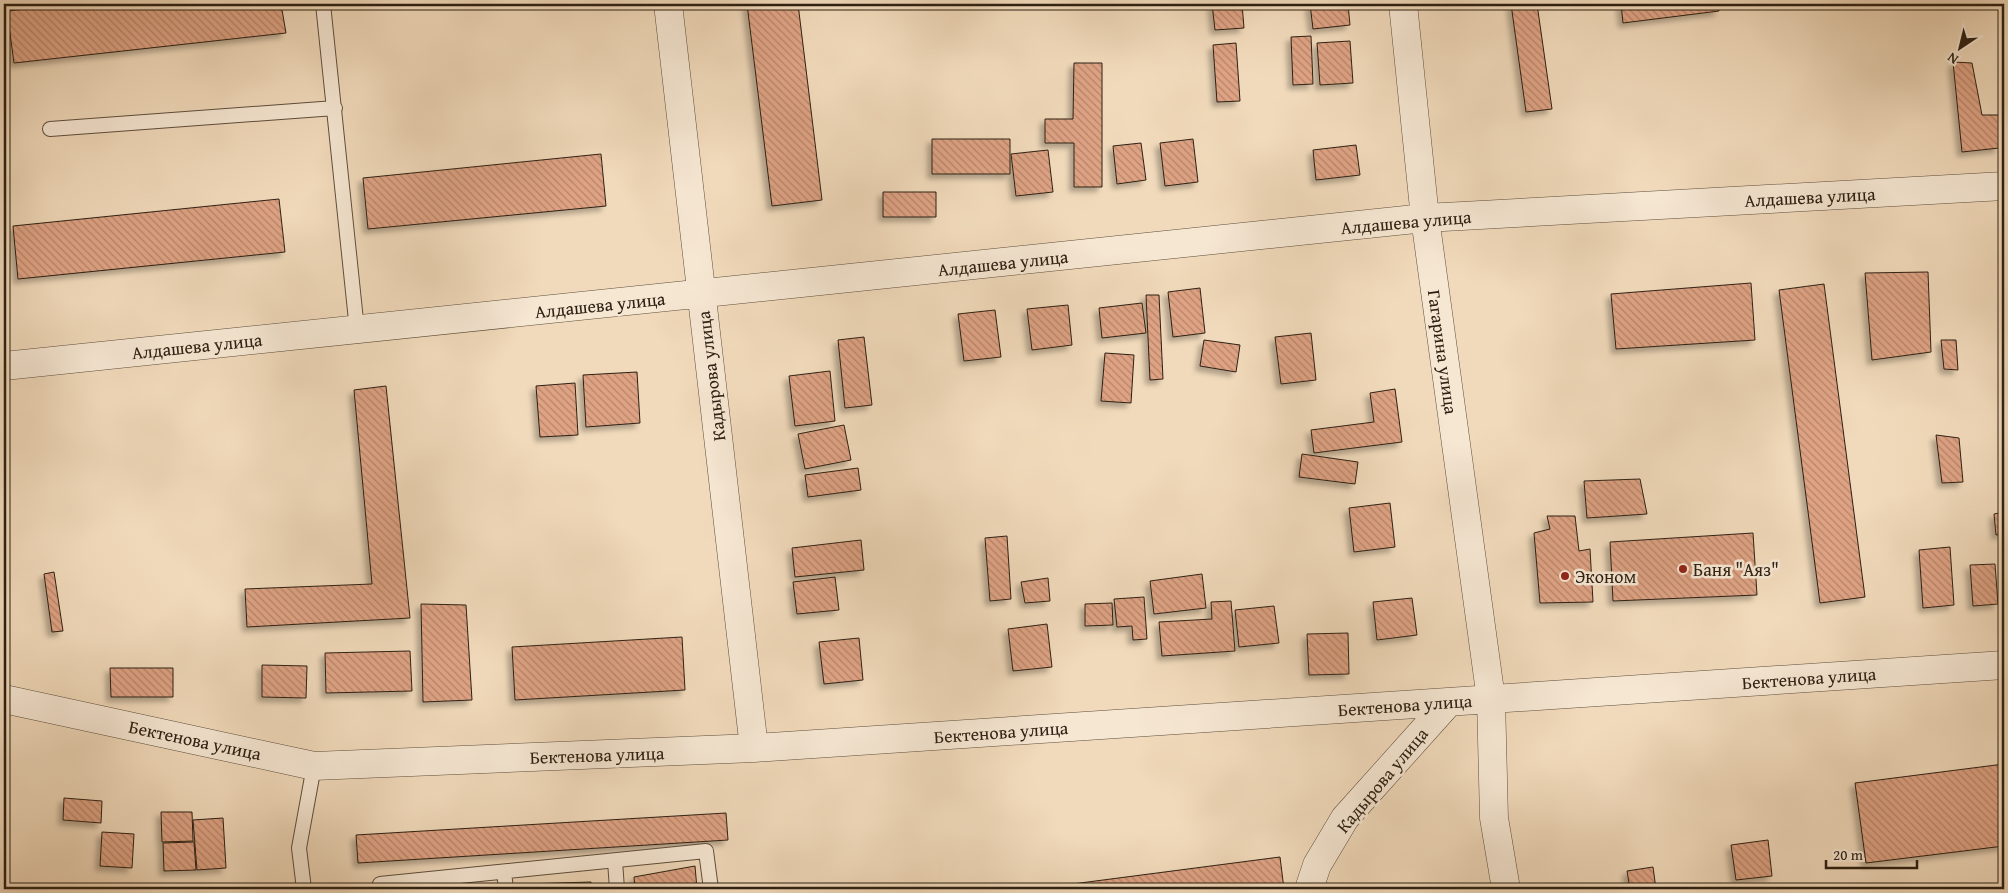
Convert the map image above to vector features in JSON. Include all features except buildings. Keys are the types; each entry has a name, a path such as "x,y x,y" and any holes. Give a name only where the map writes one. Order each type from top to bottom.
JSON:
{"street":[{"name":"Кадырова улица","path":"668,4 754,748"},
{"name":"Гагарина улица","path":"1403,4 1425,218 1491,699 1494,818 1506,889"},
{"name":"Алдашева улица","path":"4,366 1425,218 2004,186"},
{"name":"Бектенова улица","path":"4,699 314,766 754,748 2004,665"},
{"name":"Кадырова улица","path":"1309,889 1317,865 1345,818 1449,702"}],"lane":[{"path":"323,4 357,330"},
{"path":"50,129 335,108"},
{"path":"304,889 299,848 314,766"},
{"path":"381,889 380,884 706,851 711,889"},
{"path":"615,861 617,889"},
{"path":"504,872 506,889"}],"place":[{"name":"Баня \"Аяз\"","path":"1683,569"},
{"name":"Эконом","path":"1565,576"}]}
